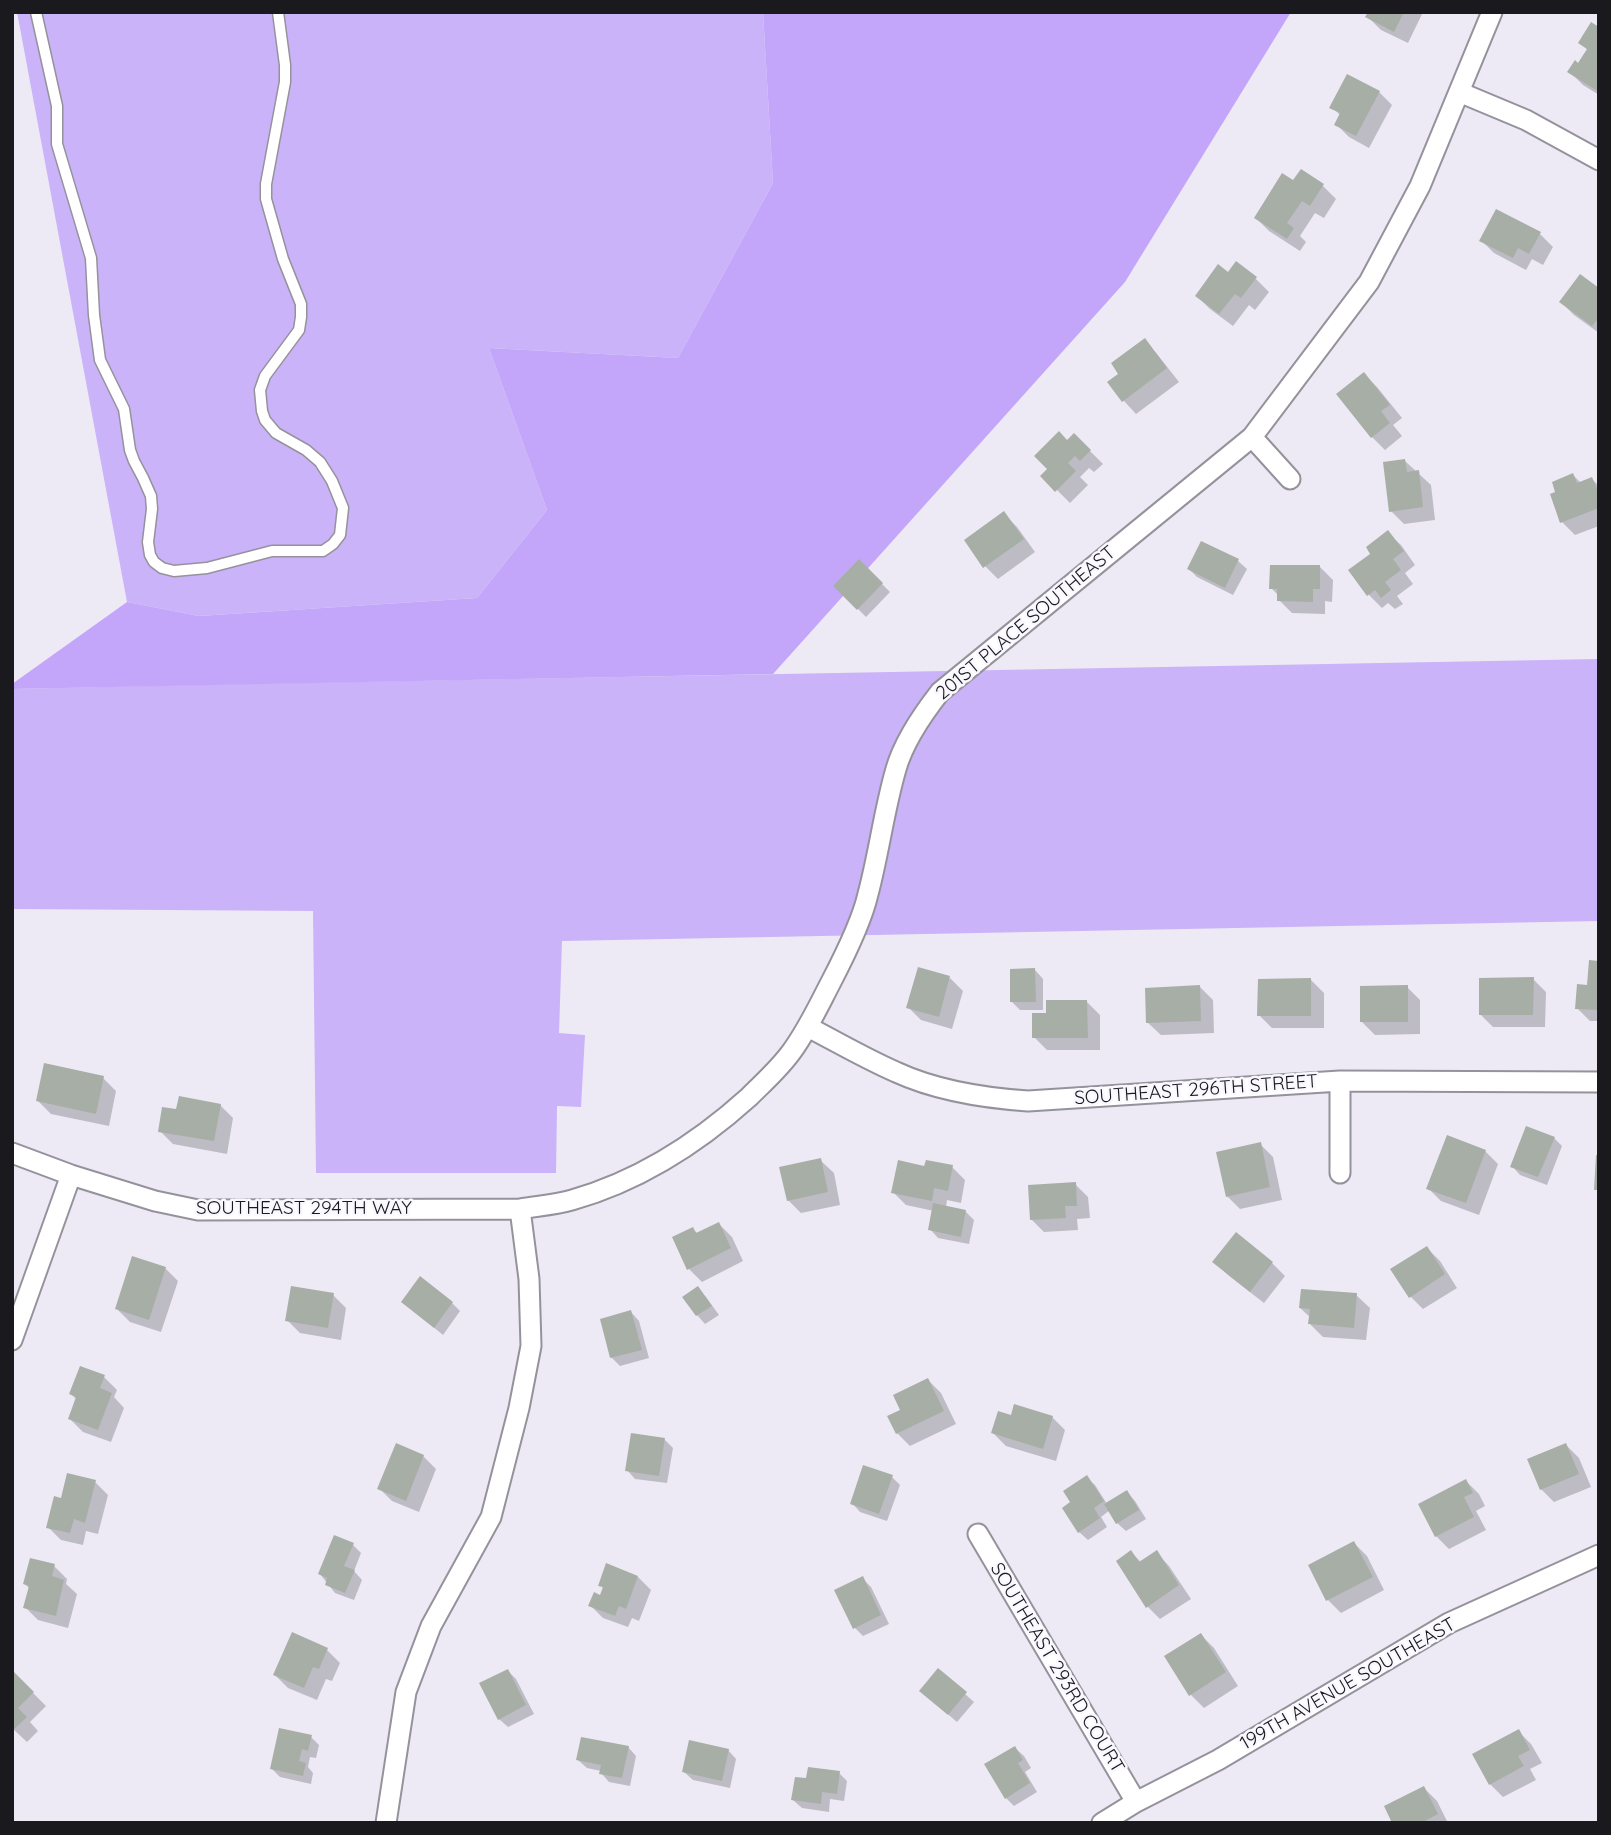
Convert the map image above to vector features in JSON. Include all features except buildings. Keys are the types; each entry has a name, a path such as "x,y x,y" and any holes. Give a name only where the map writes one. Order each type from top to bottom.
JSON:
{"street":[{"name":"201ST PLACE SOUTHEAST","path":"520,1209 569,1201 609,1188 673,1156 730,1114 773,1074 792,1052 808,1027 842,960 868,897 896,768 908,739 924,712 940,692 1252,437 1369,282 1420,186 1492,12"},
{"path":"1460,92 1525,120 1599,160"},
{"path":"1252,437 1290,478"},
{"name":"SOUTHEAST 296TH STREET","path":"808,1027 897,1073 931,1085 994,1099 1028,1101 1340,1081 1599,1082"},
{"path":"1340,1081 1340,1173"},
{"name":"SOUTHEAST 294TH WAY","path":"12,1153 155,1201 198,1210 520,1209"},
{"path":"12,1340 71,1175"},
{"path":"386,1823 407,1692 431,1626 491,1517 519,1408 531,1346 529,1279 520,1209"},
{"name":"SOUTHEAST 293RD COURT","path":"978,1535 1136,1802"},
{"name":"199TH AVENUE SOUTHEAST","path":"1102,1823 1136,1802 1219,1760 1449,1623 1599,1555"}],"lane":[{"path":"36,12 57,106 57,144 91,258 100,360 124,409 130,450 151,496 148,542 150,555 162,568 174,571 207,568 272,551 323,551 333,544 340,534 343,522 339,495 320,462 306,450 276,433 265,421 262,411 260,390 265,376 299,330 301,317 300,304 283,259 266,200 266,184 284,99 283,46 278,12"}],"shaded area":[{"path":"17,12 763,12 773,183 678,358 489,348 547,510 477,598 199,616 127,602"},
{"path":"763,12 1291,12 1125,282 773,674 12,689 12,684 127,602 199,616 477,598 547,510 489,348 678,358 773,183"},
{"path":"1599,659 1599,921 562,941 559,1033 585,1035 581,1107 557,1106 556,1173 316,1173 313,911 12,909 12,689"}]}
